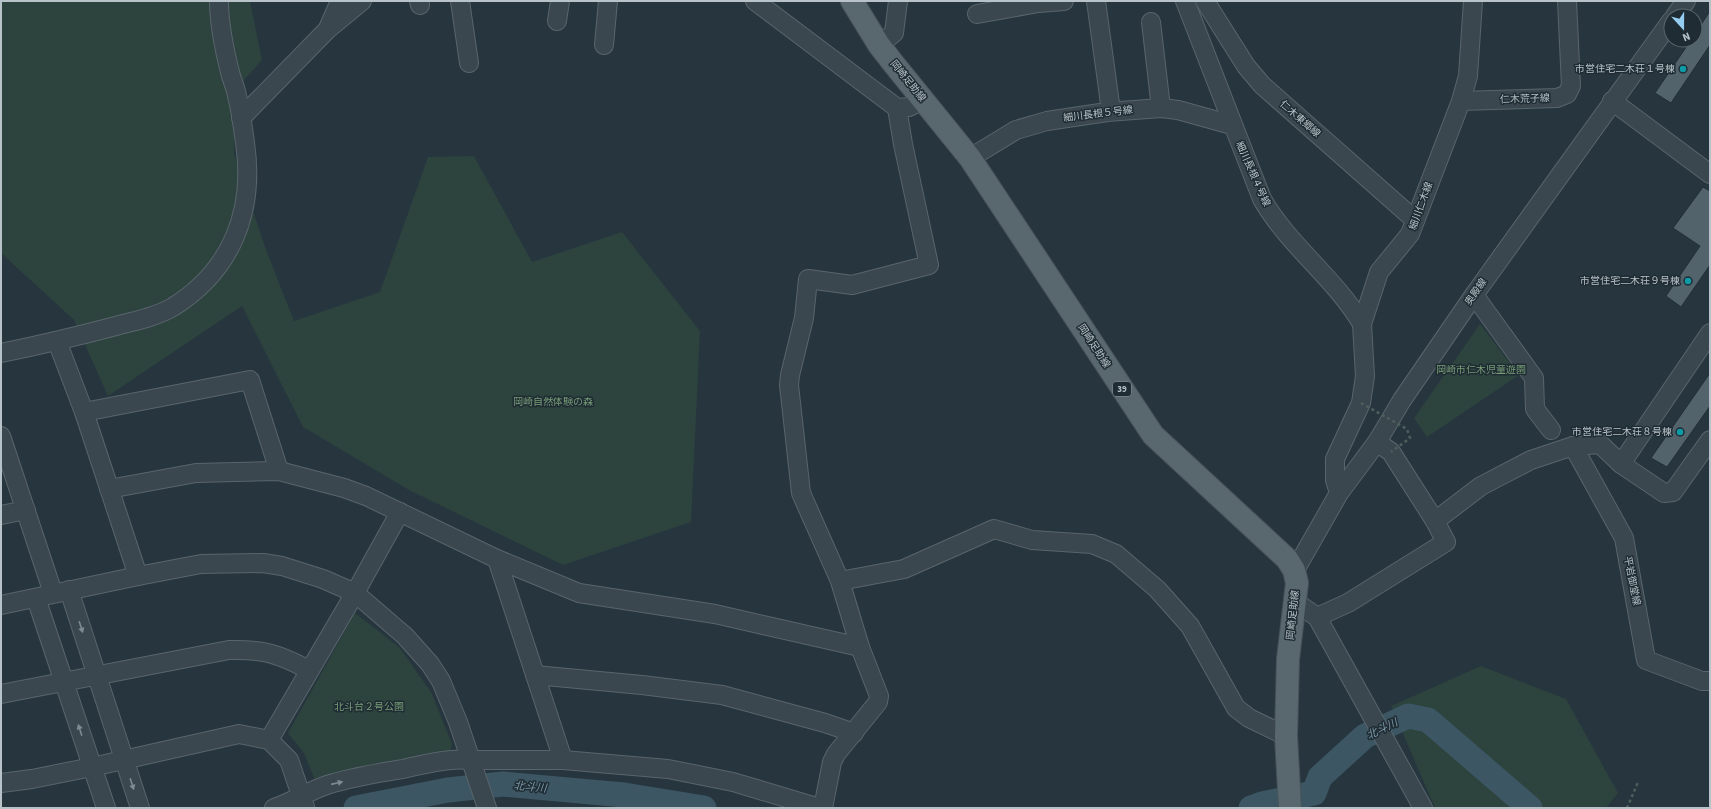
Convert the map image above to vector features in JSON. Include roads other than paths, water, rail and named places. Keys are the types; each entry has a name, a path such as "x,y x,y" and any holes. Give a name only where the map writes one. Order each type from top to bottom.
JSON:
{"main road":[{"name":"岡崎足助線","path":"852,1 879,45 970,158 1153,435 1287,559 1294,572 1297,583 1288,659 1286,736 1290,802"}],"street":[{"path":"1,353 57,341 143,319 172,308 198,289 214,272 232,244 240,227 248,181 246,145 222,31 219,1"},
{"path":"328,29 340,1"},
{"path":"241,118 328,29 362,1"},
{"path":"460,1 469,63"},
{"path":"557,21 560,1"},
{"path":"604,45 608,1"},
{"path":"755,1 897,108 908,107 923,100"},
{"path":"879,45 894,33 898,1"},
{"path":"977,14 1038,3 1064,1"},
{"path":"1096,1 1112,111"},
{"name":"細川長根４号線","path":"1185,1 1232,125 1262,199 1268,210 1295,243 1354,309 1362,324"},
{"name":"仁木東郷線","path":"1205,1 1246,66 1262,85 1415,220"},
{"name":"細川仁木線","path":"1339,493 1335,480 1335,459 1360,403 1365,376 1362,324 1379,272 1410,234 1460,101 1468,76 1473,1"},
{"name":"仁木荒子線","path":"1460,101 1557,98 1567,94 1571,86 1567,1"},
{"path":"1151,22 1160,108"},
{"name":"奥殿線","path":"1294,572 1339,493 1384,447 1402,400 1474,295 1663,32"},
{"path":"1612,101 1710,174"},
{"path":"274,808 292,802 304,803 328,785 372,774 455,759 471,764 563,760 668,769 734,782 822,808 832,762 836,754 878,702 879,696 860,647 840,581 801,493 789,385 790,375 804,318 808,279 852,285 929,265 903,144 897,108"},
{"name":"細川長根５号線","path":"970,158 1016,130 1047,121 1112,111 1160,108 1178,110 1232,125"},
{"path":"1474,295 1534,378 1535,409 1551,430"},
{"path":"1621,464 1710,334"},
{"path":"57,341 84,412 138,576"},
{"path":"84,412 250,380 279,471"},
{"path":"1,436 53,594 64,681 106,808"},
{"path":"1435,521 1481,486 1531,460 1573,446 1600,444 1621,464 1664,493 1673,492 1710,440"},
{"name":"平岩御堂線","path":"1573,446 1624,538 1646,660 1702,681 1710,681"},
{"path":"1317,617 1348,603 1446,542 1435,521 1384,447"},
{"path":"109,489 196,473 279,471 344,488 366,496 497,559 579,593 715,614 860,647"},
{"path":"1,515 26,510"},
{"path":"269,740 355,593 400,512"},
{"path":"840,581 904,569 994,529 1032,540 1092,544 1116,554 1157,589 1190,626 1236,708 1249,718 1286,736"},
{"path":"497,559 563,760"},
{"path":"1,604 201,564 262,563 282,566 309,573 355,593 405,636 430,664 441,682 451,705 486,805"},
{"path":"53,594 97,675 140,808"},
{"path":"1294,601 1317,617 1424,808"},
{"path":"1,694 229,650 274,653 286,657 309,670"},
{"path":"535,675 642,684 722,695 825,723 854,733"},
{"path":"1,783 32,779 92,767 239,734 269,740 289,760 304,803"}],"waterway":[{"name":"北斗川","path":"1251,808 1262,804 1314,793 1320,777 1365,736 1408,716 1428,720 1530,808"},
{"name":"北斗川","path":"356,808 448,790 503,784 624,795 704,808"}],"place":[{"name":"市営住宅二木荘１号棟","path":"1683,69"},
{"name":"市営住宅二木荘９号棟","path":"1688,281"},
{"name":"市営住宅二木荘８号棟","path":"1680,432"}],"park label":[{"name":"岡崎市仁木児童遊園","path":"1481,370"},
{"name":"岡崎自然体験の森","path":"553,402"},
{"name":"北斗台２号公園","path":"369,707"}]}
